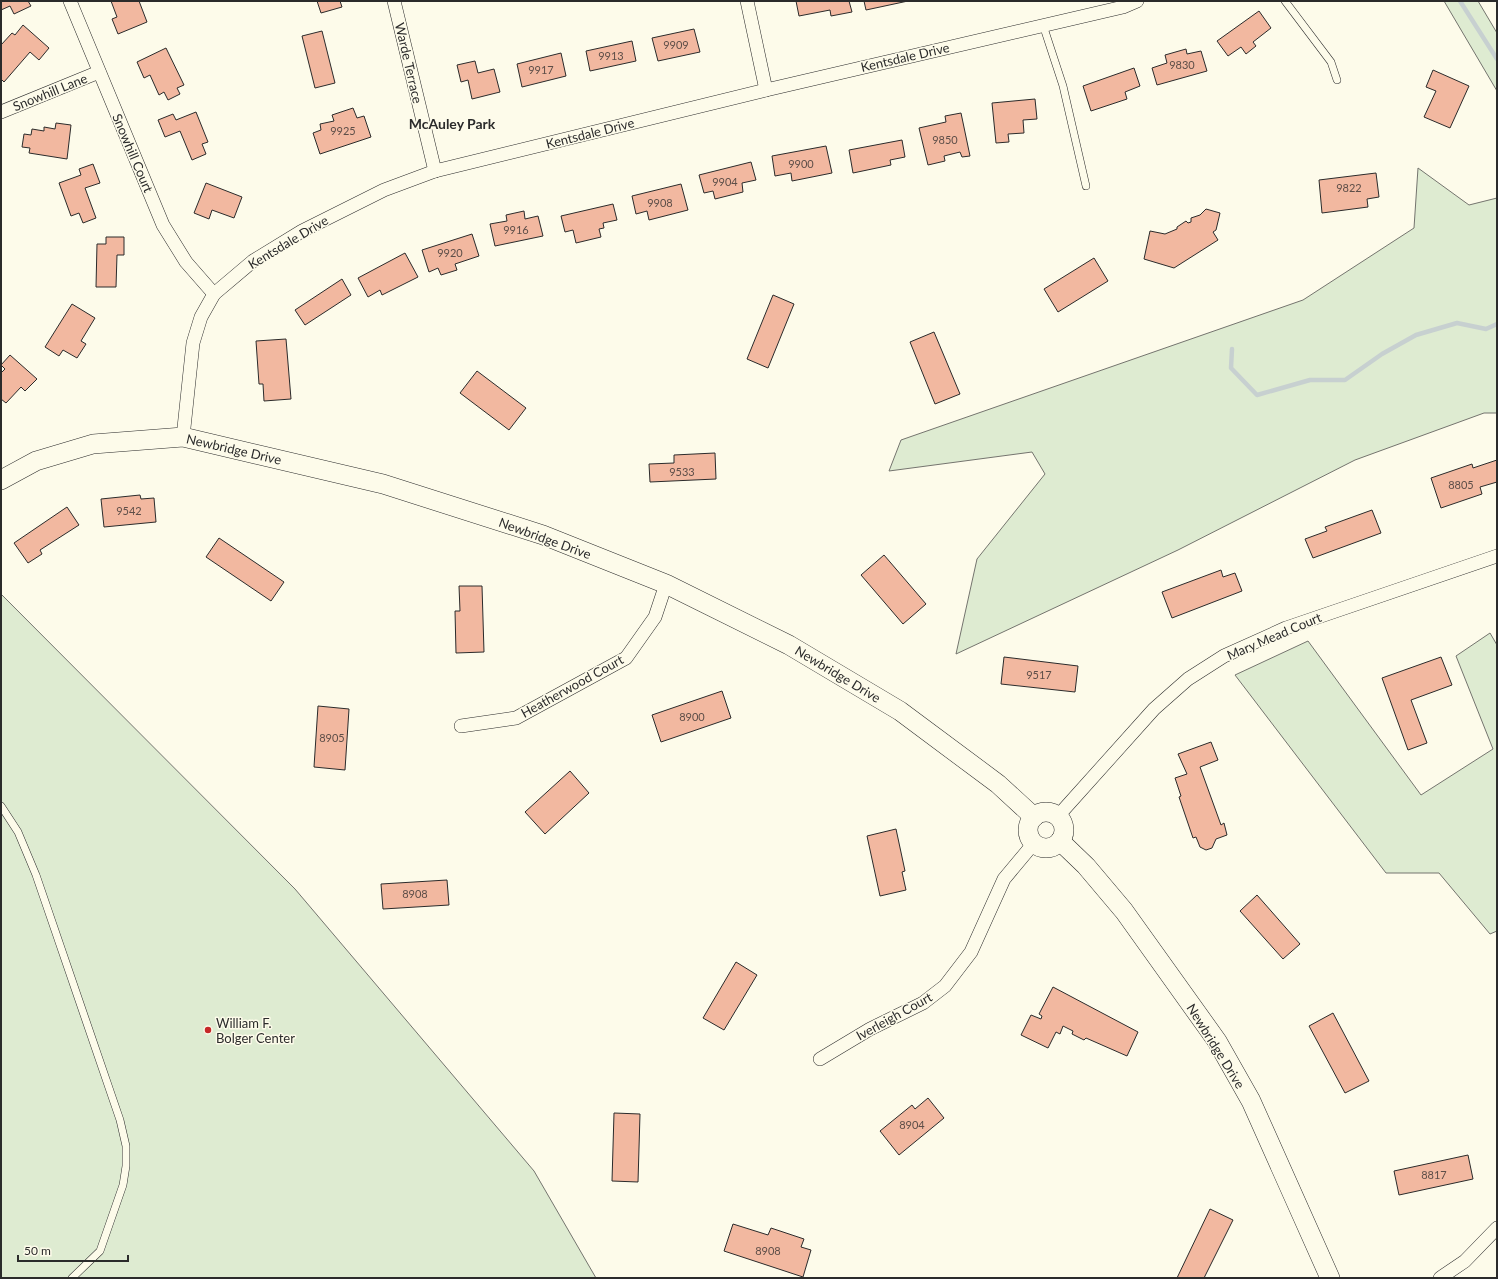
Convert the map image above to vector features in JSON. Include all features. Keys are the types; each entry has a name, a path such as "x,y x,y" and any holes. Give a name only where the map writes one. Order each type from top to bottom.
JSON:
{"street":[{"name":"Snowhill Court","path":"70,1 163,225 186,262 214,294"},
{"name":"Warde Terrace","path":"394,1 434,171"},
{"path":"747,1 766,90"},
{"name":"Kentsdale Drive","path":"183,437 193,343 201,317 214,294 253,261 302,231 384,190 434,171 766,90 1123,7 1138,1"},
{"name":"Snowhill Lane","path":"1,112 99,72"},
{"name":"Newbridge Drive","path":"1,480 36,461 93,444 183,437 383,484 543,535 666,584 789,645 900,710 998,784 1034,817"},
{"name":"Mary Mead Court","path":"1058,816 1154,709 1188,679 1224,656 1286,628 1497,556"},
{"name":"Heatherwood Court","path":"461,726 516,718 626,658 655,617 666,584"},
{"path":"1043,812 1048,812 1058,816 1062,820 1064,831 1060,841 1056,845 1044,848 1034,843 1028,833 1028,827 1034,817 1043,812"},
{"name":"Newbridge Drive","path":"1060,841 1086,866 1124,911 1216,1041 1251,1101 1330,1278"},
{"name":"Iverleigh Court","path":"820,1059 870,1029 923,1003 945,986 972,952 1004,879 1034,843"},
{"path":"1440,1278 1465,1261 1497,1228"}],"lane":[{"path":"1285,1 1331,62 1337,80"},
{"path":"1043,25 1063,86 1086,186"},
{"path":"1,806 18,832 36,875 64,962 120,1120 126,1146 126,1166 123,1185 100,1251 72,1278"}],"green space":[{"path":"1444,1 1478,1 1497,33 1497,91"},
{"path":"1418,168 1469,205 1497,198 1497,413 1484,413 1355,460 1178,550 956,654 977,559 1045,474 1032,452 889,471 901,440 1303,300 1414,228"},
{"name":"William F. Bolger Center","path":"1,594 295,889 534,1171 596,1278 1,1278"},
{"path":"1490,633 1497,645 1497,931 1490,934 1439,873 1386,873 1235,675 1308,641 1421,795 1493,749 1456,656"}],"building":[{"path":"1,1 28,1 31,6 14,14 10,6 1,10"},
{"path":"111,1 139,1 147,22 118,34 112,19 117,17"},
{"path":"317,1 340,1 342,7 321,13"},
{"path":"796,1 849,1 852,12 831,16 830,10 799,16"},
{"path":"864,1 908,1 866,10"},
{"path":"1259,11 1271,28 1253,42 1256,46 1246,54 1241,47 1228,56 1217,41"},
{"path":"23,25 49,48 39,60 30,52 4,82 1,79 1,45 12,33 15,35"},
{"path":"694,29 700,52 658,61 652,38"},
{"path":"322,31 335,83 315,88 302,36"},
{"path":"632,41 636,61 590,71 586,51"},
{"path":"166,48 184,85 177,88 180,94 168,100 164,92 159,95 150,75 144,78 137,62"},
{"path":"1186,49 1187,54 1201,51 1207,71 1157,85 1152,68 1167,63 1165,55"},
{"path":"561,53 566,76 522,87 517,64"},
{"path":"475,61 478,73 494,69 500,92 472,99 468,80 461,82 457,65"},
{"path":"1134,68 1140,86 1125,92 1127,99 1091,111 1083,86"},
{"path":"1433,70 1469,86 1450,128 1424,117 1436,91 1426,87"},
{"path":"1035,99 1037,119 1023,120 1024,133 1008,134 1009,142 996,143 992,103"},
{"path":"353,108 357,118 364,116 371,137 320,154 313,133 321,130 320,124 334,121 332,115"},
{"path":"196,112 208,142 202,144 206,154 192,160 180,131 165,137 158,120 173,114 176,120"},
{"path":"961,113 970,156 962,157 960,152 944,156 945,161 928,165 919,128 946,122 945,116"},
{"path":"56,123 71,125 67,159 29,153 30,148 22,147 24,134 31,135 32,129 44,131 44,127 55,129"},
{"path":"902,140 905,157 890,160 891,165 853,173 849,150"},
{"path":"826,146 832,173 792,181 791,173 775,176 772,156"},
{"path":"751,162 756,180 742,183 743,192 715,199 713,191 704,193 699,175"},
{"path":"93,164 100,183 85,188 96,218 83,223 79,213 71,216 59,183 81,175 79,169"},
{"path":"1376,173 1379,197 1367,199 1368,207 1322,213 1319,180"},
{"path":"206,183 242,197 234,218 212,210 209,219 194,213"},
{"path":"681,184 688,210 649,220 647,211 636,214 632,196"},
{"path":"613,204 617,220 603,223 604,228 599,229 601,237 576,243 573,230 565,232 561,216"},
{"path":"1206,209 1220,213 1216,230 1213,232 1218,240 1174,268 1144,259 1150,231 1165,234 1177,229 1177,227 1186,221 1188,223 1191,222 1191,218 1200,215"},
{"path":"524,211 525,219 538,216 543,236 495,246 490,224 507,221 506,215"},
{"path":"472,234 479,256 455,264 457,270 441,275 438,268 429,272 422,250"},
{"path":"106,237 124,237 124,255 117,255 116,287 96,287 97,244 106,244"},
{"path":"405,253 418,277 382,295 380,290 368,297 358,278"},
{"path":"1094,258 1108,281 1058,312 1044,289"},
{"path":"342,279 351,295 305,325 295,310"},
{"path":"773,295 794,304 768,368 747,359"},
{"path":"72,304 95,318 81,341 86,344 77,358 63,350 59,356 45,347"},
{"path":"934,332 960,394 935,404 910,342"},
{"path":"286,339 291,399 264,401 263,384 259,384 256,341"},
{"path":"10,355 37,379 25,391 21,387 6,403 1,399 1,373 5,369 1,365"},
{"path":"477,371 526,408 509,430 460,393"},
{"path":"715,453 716,479 650,482 649,464 674,463 674,455"},
{"path":"1497,460 1497,482 1480,487 1482,494 1441,508 1431,478 1472,464 1473,468"},
{"path":"140,495 141,499 154,498 156,522 104,527 101,499"},
{"path":"67,507 79,525 40,550 42,554 28,563 14,543"},
{"path":"1372,510 1381,533 1313,558 1305,539 1327,531 1325,527"},
{"path":"219,538 284,582 271,601 206,557"},
{"path":"884,555 926,604 903,624 861,575"},
{"path":"1221,570 1223,577 1235,573 1242,591 1172,618 1162,592"},
{"path":"459,586 482,586 484,652 456,653 455,611 460,611"},
{"path":"1004,657 1078,666 1075,692 1001,684"},
{"path":"1441,657 1452,685 1411,700 1427,743 1408,750 1382,678"},
{"path":"722,691 731,718 661,742 652,715"},
{"path":"318,706 349,709 345,770 314,767"},
{"path":"1211,742 1218,760 1200,767 1221,825 1224,823 1227,835 1216,839 1212,848 1206,850 1200,847 1196,837 1193,838 1179,797 1181,796 1175,778 1187,774 1178,754"},
{"path":"570,771 589,793 545,834 525,812"},
{"path":"896,829 905,871 902,872 906,890 880,896 867,836"},
{"path":"447,880 449,905 383,909 381,884"},
{"path":"1257,895 1300,944 1283,959 1240,911"},
{"path":"736,962 757,975 724,1030 703,1018"},
{"path":"1053,987 1138,1032 1127,1056 1086,1038 1084,1040 1072,1034 1073,1031 1063,1026 1060,1034 1056,1032 1048,1048 1021,1035 1031,1015 1041,1019 1042,1016 1039,1014"},
{"path":"1333,1013 1369,1081 1345,1093 1309,1026"},
{"path":"928,1098 944,1118 899,1155 880,1131 912,1105 915,1109"},
{"path":"614,1113 640,1114 638,1182 612,1181"},
{"path":"1468,1155 1473,1179 1399,1195 1394,1171"},
{"path":"1210,1209 1233,1220 1204,1278 1177,1278"},
{"path":"733,1224 768,1235 771,1228 804,1239 801,1247 811,1250 803,1277 724,1251"}],"waterway":[{"path":"1460,1 1497,59"},
{"path":"1232,349 1231,368 1257,395 1310,380 1345,380 1382,354 1416,335 1457,323 1486,329 1497,324"}],"place":[{"name":"William F. Bolger Center","path":"208,1030"}],"district":[{"name":"McAuley Park","path":"452,124"}]}
